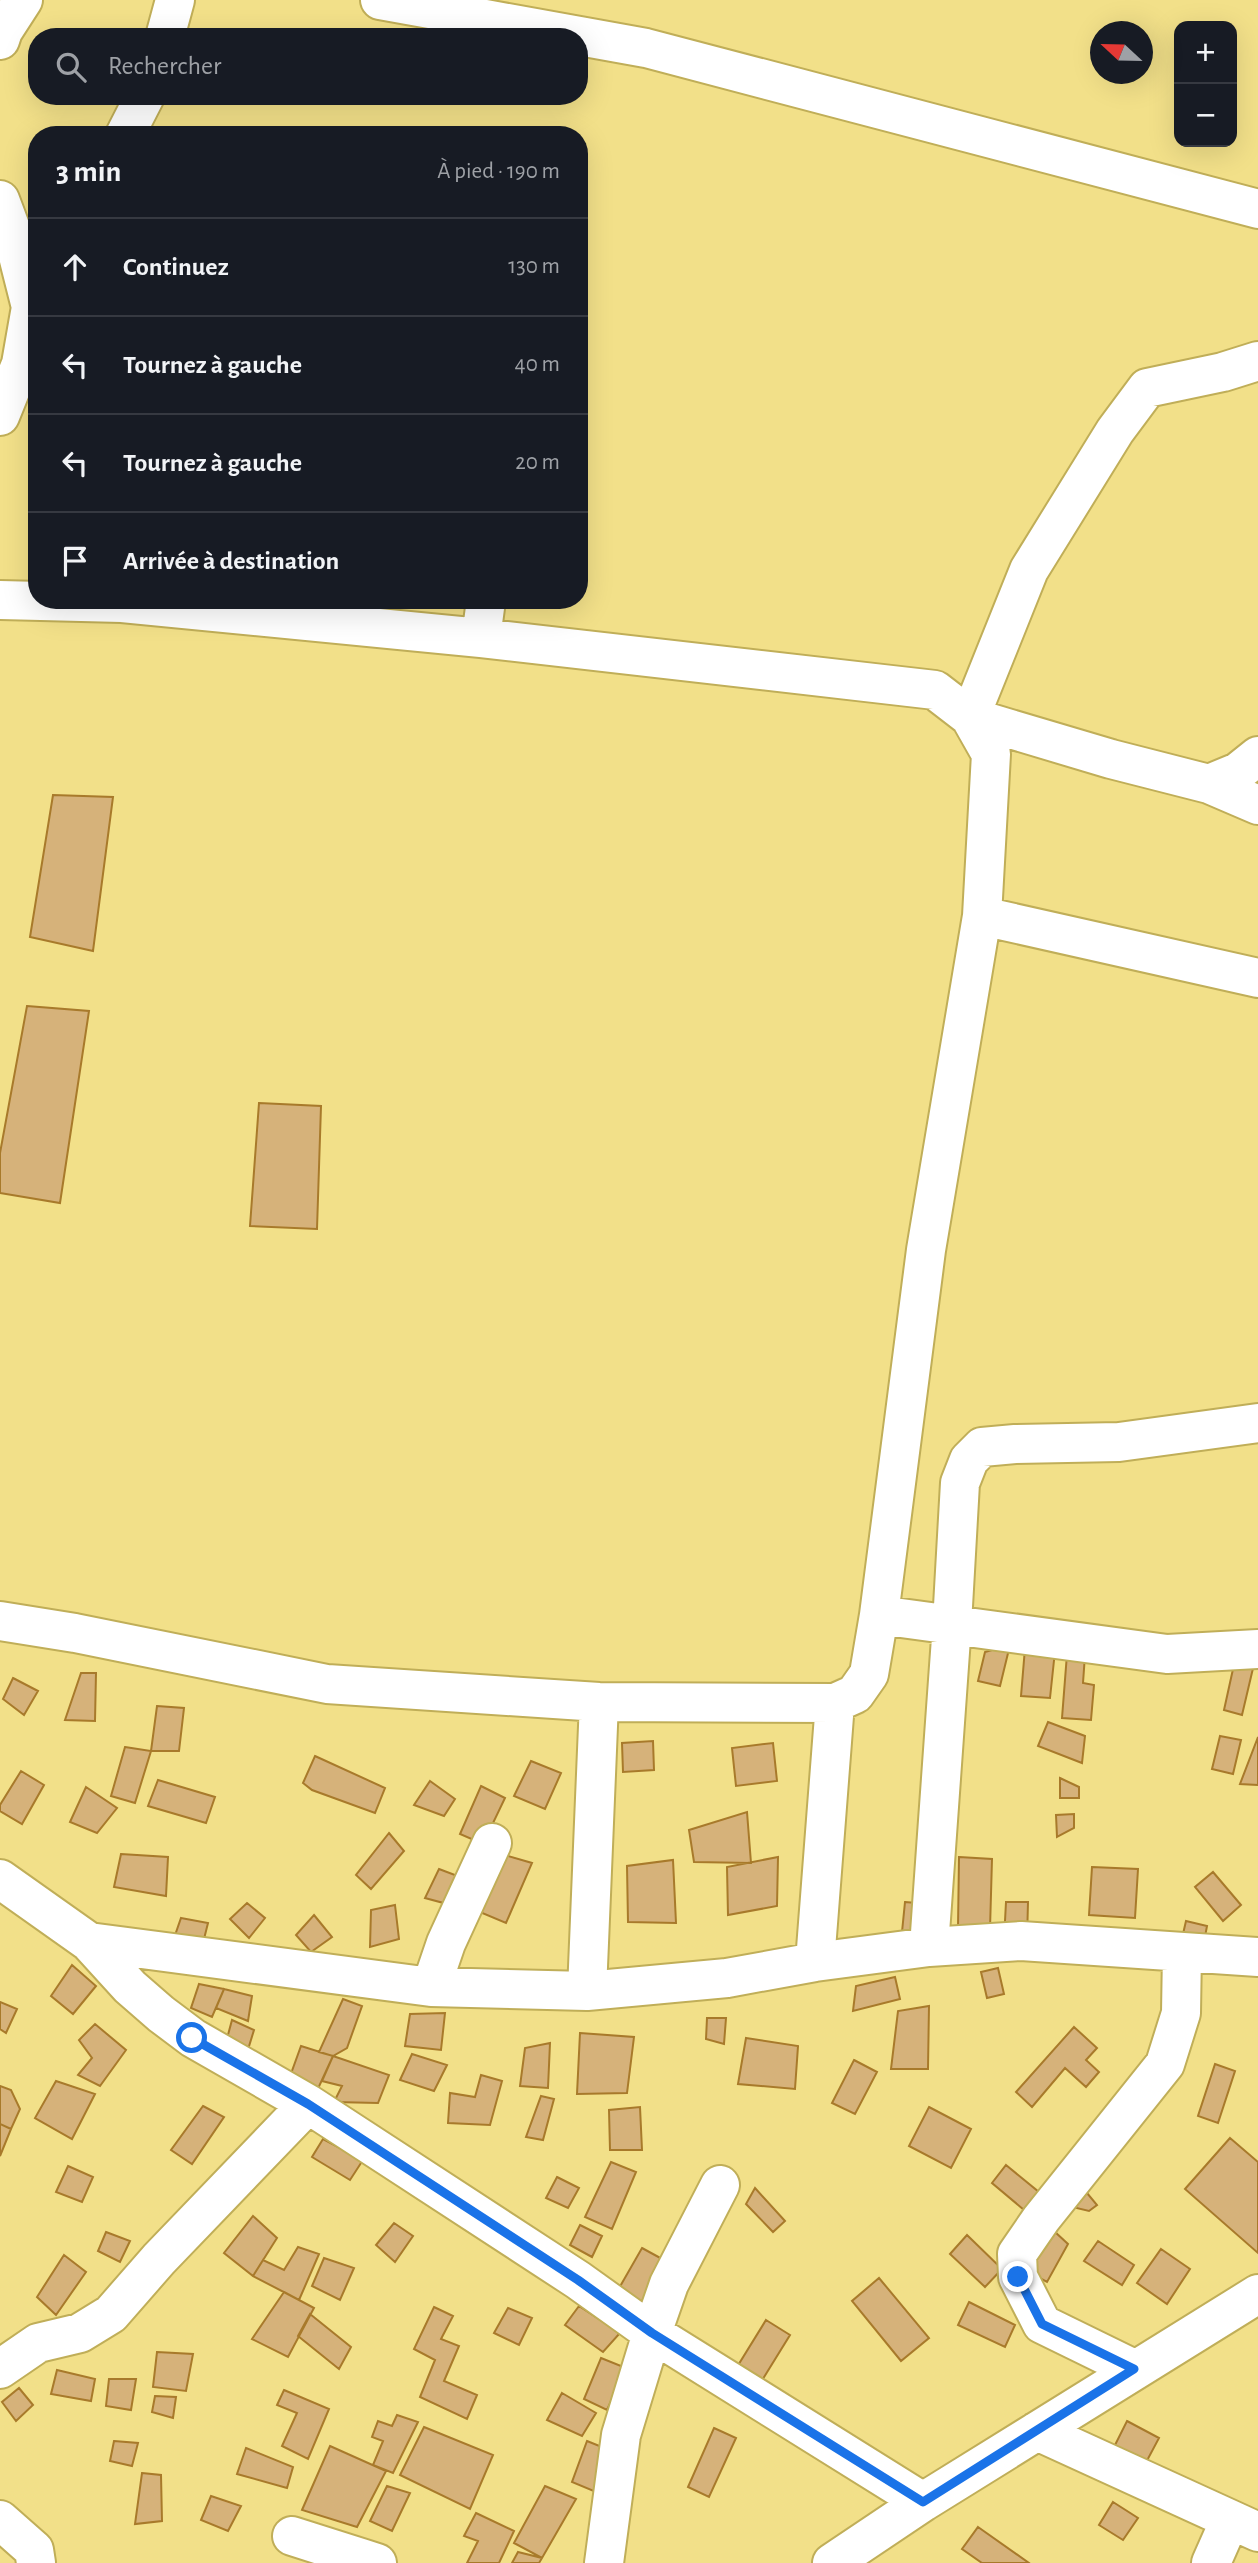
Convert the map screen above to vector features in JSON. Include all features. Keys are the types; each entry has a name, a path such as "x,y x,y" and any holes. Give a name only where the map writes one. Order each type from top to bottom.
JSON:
{"street":[{"path":"167,28 175,0"},
{"path":"380,0 535,28"},
{"path":"588,38 646,48 1258,209"},
{"path":"130,126 140,105"},
{"path":"0,200 12,232 28,295"},
{"path":"0,416 21,363 28,324"},
{"path":"970,717 1029,570 1115,431 1147,388 1223,372 1258,361"},
{"path":"0,600 28,601"},
{"path":"182,609 481,639 935,690 970,717 1111,759 1209,784 1258,805"},
{"path":"481,639 485,609"},
{"path":"0,1621 75,1633 327,1684 598,1702 835,1703 855,1694 869,1674 879,1615 926,1250 982,916 991,754 970,717"},
{"path":"1209,784 1238,772 1258,756"},
{"path":"982,916 1258,978"},
{"path":"929,1947 953,1625 960,1483 969,1460 982,1447 1119,1441 1258,1423"},
{"path":"879,1615 1167,1654 1258,1649"},
{"path":"587,1991 598,1702"},
{"path":"815,1962 835,1703"},
{"path":"431,1987 446,1943 492,1843"},
{"path":"0,1879 89,1942 130,1987 192,2038 308,2104 578,2280 652,2333 923,2502"},
{"path":"89,1942 431,1987 587,1991 727,1978 815,1962 929,1947 1021,1941 1258,1957"},
{"path":"1134,2369 1042,2324 1018,2277 1017,2254 1041,2219 1165,2064 1181,2013 1182,1952"},
{"path":"0,2369 38,2343 80,2333 111,2314 159,2259 308,2104"},
{"path":"604,2563 621,2435 652,2333 670,2284 720,2185"},
{"path":"849,2559 923,2502 1258,2294"},
{"path":"1037,2431 1244,2526 1211,2563"},
{"path":"0,2520 34,2550 36,2563"},
{"path":"292,2536 377,2563"}],"building":[{"path":"53,795 113,797 93,951 30,937"},
{"path":"27,1006 89,1011 60,1203 0,1193 0,1153"},
{"path":"259,1103 321,1106 317,1229 250,1226"},
{"path":"1010,1645 1000,1686 978,1681 985,1652"},
{"path":"1025,1648 1055,1651 1050,1698 1021,1696"},
{"path":"1067,1654 1085,1655 1083,1683 1094,1685 1091,1720 1062,1718"},
{"path":"1235,1660 1254,1664 1242,1715 1224,1710"},
{"path":"81,1673 96,1673 95,1721 65,1720"},
{"path":"13,1678 38,1691 24,1715 3,1699"},
{"path":"157,1706 184,1708 179,1751 151,1751"},
{"path":"1048,1722 1085,1736 1082,1763 1038,1746"},
{"path":"1220,1736 1241,1740 1233,1774 1212,1769"},
{"path":"1258,1737 1258,1785 1240,1784"},
{"path":"653,1741 654,1770 623,1772 622,1743"},
{"path":"773,1743 777,1781 736,1786 732,1748"},
{"path":"125,1747 151,1751 135,1803 111,1796"},
{"path":"315,1756 385,1788 375,1813 312,1790 303,1783"},
{"path":"531,1761 561,1773 545,1809 514,1796"},
{"path":"21,1771 44,1785 22,1824 0,1811 0,1805"},
{"path":"1060,1778 1079,1787 1079,1798 1060,1798"},
{"path":"158,1780 215,1797 206,1823 148,1806"},
{"path":"430,1781 455,1799 444,1816 414,1805"},
{"path":"481,1786 505,1798 483,1844 460,1834"},
{"path":"86,1787 117,1808 97,1833 70,1822"},
{"path":"747,1812 751,1863 694,1862 689,1830"},
{"path":"1074,1814 1074,1828 1057,1837 1056,1815"},
{"path":"389,1833 404,1851 371,1889 356,1875"},
{"path":"498,1853 532,1863 506,1923 475,1910"},
{"path":"121,1854 168,1857 166,1896 114,1887"},
{"path":"778,1857 777,1906 728,1915 727,1867"},
{"path":"959,1857 992,1859 990,1929 958,1928"},
{"path":"673,1860 676,1923 628,1922 627,1866"},
{"path":"1092,1867 1138,1869 1135,1918 1089,1915"},
{"path":"439,1869 463,1878 451,1905 425,1898"},
{"path":"1213,1872 1241,1905 1223,1921 1195,1887"},
{"path":"905,1902 928,1904 923,1944 901,1942"},
{"path":"1006,1902 1028,1902 1027,1940 1004,1940"},
{"path":"247,1903 265,1918 249,1938 230,1919"},
{"path":"395,1905 399,1939 370,1947 371,1910"},
{"path":"314,1915 332,1937 311,1952 296,1935"},
{"path":"181,1918 208,1923 203,1943 173,1941"},
{"path":"1186,1921 1207,1926 1204,1942 1180,1947"},
{"path":"72,1965 96,1986 73,2014 51,1996"},
{"path":"998,1968 1004,1994 987,1998 981,1972"},
{"path":"895,1977 900,1999 853,2011 856,1986"},
{"path":"199,1984 224,1989 212,2017 191,2008"},
{"path":"224,1989 252,1996 248,2021 216,2008"},
{"path":"343,1999 362,2006 347,2048 333,2056 319,2052"},
{"path":"0,2002 17,2009 6,2033 0,2029"},
{"path":"929,2006 928,2069 891,2069 898,2011"},
{"path":"445,2013 441,2050 405,2046 410,2014"},
{"path":"707,2018 726,2018 724,2044 706,2039"},
{"path":"232,2020 254,2030 246,2056 225,2046"},
{"path":"95,2024 126,2050 100,2086 78,2075 92,2058 79,2040"},
{"path":"1074,2027 1097,2048 1086,2060 1099,2072 1086,2087 1065,2068 1032,2107 1016,2092"},
{"path":"580,2033 634,2037 627,2093 577,2094"},
{"path":"746,2038 798,2046 795,2089 738,2084"},
{"path":"550,2043 548,2088 520,2086 525,2048"},
{"path":"301,2046 333,2056 316,2093 288,2082"},
{"path":"412,2054 447,2065 434,2091 400,2080"},
{"path":"333,2056 389,2075 378,2103 334,2102 342,2086 322,2081"},
{"path":"854,2060 877,2072 855,2114 832,2103"},
{"path":"1215,2064 1235,2071 1218,2123 1198,2116"},
{"path":"481,2075 502,2081 490,2125 448,2123 450,2093 475,2097"},
{"path":"56,2081 95,2094 72,2139 35,2118"},
{"path":"0,2086 11,2090 20,2109 11,2129 0,2124"},
{"path":"541,2096 554,2099 543,2140 526,2137"},
{"path":"203,2106 224,2117 192,2164 171,2150"},
{"path":"640,2107 642,2150 610,2150 609,2110"},
{"path":"929,2107 971,2129 951,2168 909,2146"},
{"path":"0,2124 11,2129 0,2156"},
{"path":"1230,2138 1258,2162 1258,2253 1185,2189"},
{"path":"323,2139 363,2160 350,2180 312,2157"},
{"path":"611,2162 636,2172 612,2229 585,2217"},
{"path":"1006,2165 1045,2197 1030,2215 992,2183"},
{"path":"68,2166 93,2177 82,2202 56,2192"},
{"path":"557,2177 579,2188 568,2208 546,2198"},
{"path":"1082,2187 1097,2205 1089,2211 1068,2206"},
{"path":"755,2188 785,2221 773,2232 746,2204"},
{"path":"253,2216 277,2238 253,2276 224,2253"},
{"path":"1041,2219 1068,2244 1047,2282 1025,2270"},
{"path":"394,2223 413,2236 395,2262 376,2245"},
{"path":"580,2225 602,2236 592,2257 570,2245"},
{"path":"106,2232 130,2241 120,2262 98,2251"},
{"path":"967,2235 1002,2269 985,2287 950,2254"},
{"path":"1098,2241 1134,2265 1122,2285 1084,2261"},
{"path":"298,2247 319,2254 299,2300 253,2276 263,2260 284,2270"},
{"path":"642,2248 664,2260 638,2315 614,2297"},
{"path":"1161,2249 1190,2269 1167,2304 1137,2283"},
{"path":"64,2255 86,2272 56,2315 37,2297"},
{"path":"324,2258 354,2268 340,2300 312,2286"},
{"path":"879,2278 929,2338 901,2361 852,2301"},
{"path":"284,2292 314,2308 288,2357 252,2339"},
{"path":"969,2302 1015,2325 1005,2347 958,2325"},
{"path":"579,2306 620,2333 603,2352 565,2325"},
{"path":"434,2307 453,2316 441,2339 459,2346 444,2381 477,2395 467,2419 420,2397 435,2360 414,2349"},
{"path":"508,2308 532,2318 519,2345 494,2333"},
{"path":"310,2314 351,2347 339,2369 298,2336"},
{"path":"766,2320 790,2335 761,2382 737,2367"},
{"path":"157,2352 193,2354 186,2391 153,2387"},
{"path":"601,2358 626,2368 607,2410 584,2399"},
{"path":"57,2370 95,2379 91,2401 51,2394"},
{"path":"109,2379 136,2379 131,2410 106,2406"},
{"path":"19,2388 33,2405 16,2421 2,2402"},
{"path":"284,2390 329,2409 308,2459 282,2446 297,2413 277,2405"},
{"path":"562,2393 596,2413 582,2436 547,2420"},
{"path":"155,2396 176,2397 173,2418 152,2412"},
{"path":"397,2415 418,2422 393,2473 373,2465 383,2441 372,2437 378,2421 392,2426"},
{"path":"1127,2421 1159,2438 1142,2470 1110,2455"},
{"path":"424,2427 493,2455 470,2509 400,2475"},
{"path":"714,2428 736,2438 709,2497 688,2487"},
{"path":"114,2441 138,2443 132,2466 110,2461"},
{"path":"587,2441 612,2451 596,2492 572,2482"},
{"path":"330,2446 386,2471 357,2527 302,2510"},
{"path":"246,2448 293,2467 287,2488 237,2474"},
{"path":"142,2473 161,2475 162,2521 135,2524"},
{"path":"387,2486 410,2493 392,2531 370,2521"},
{"path":"545,2486 576,2499 542,2558 514,2543"},
{"path":"211,2496 241,2506 228,2531 201,2520"},
{"path":"1113,2502 1138,2518 1123,2540 1099,2525"},
{"path":"476,2513 514,2531 499,2563 467,2563 478,2541 464,2536"},
{"path":"978,2527 1029,2563 982,2563 962,2549"},
{"path":"518,2552 542,2558 539,2563 512,2563"}],"route":[{"path":"192,2038 308,2104 578,2280 652,2333 923,2502 1134,2369 1042,2324 1018,2277"}]}
